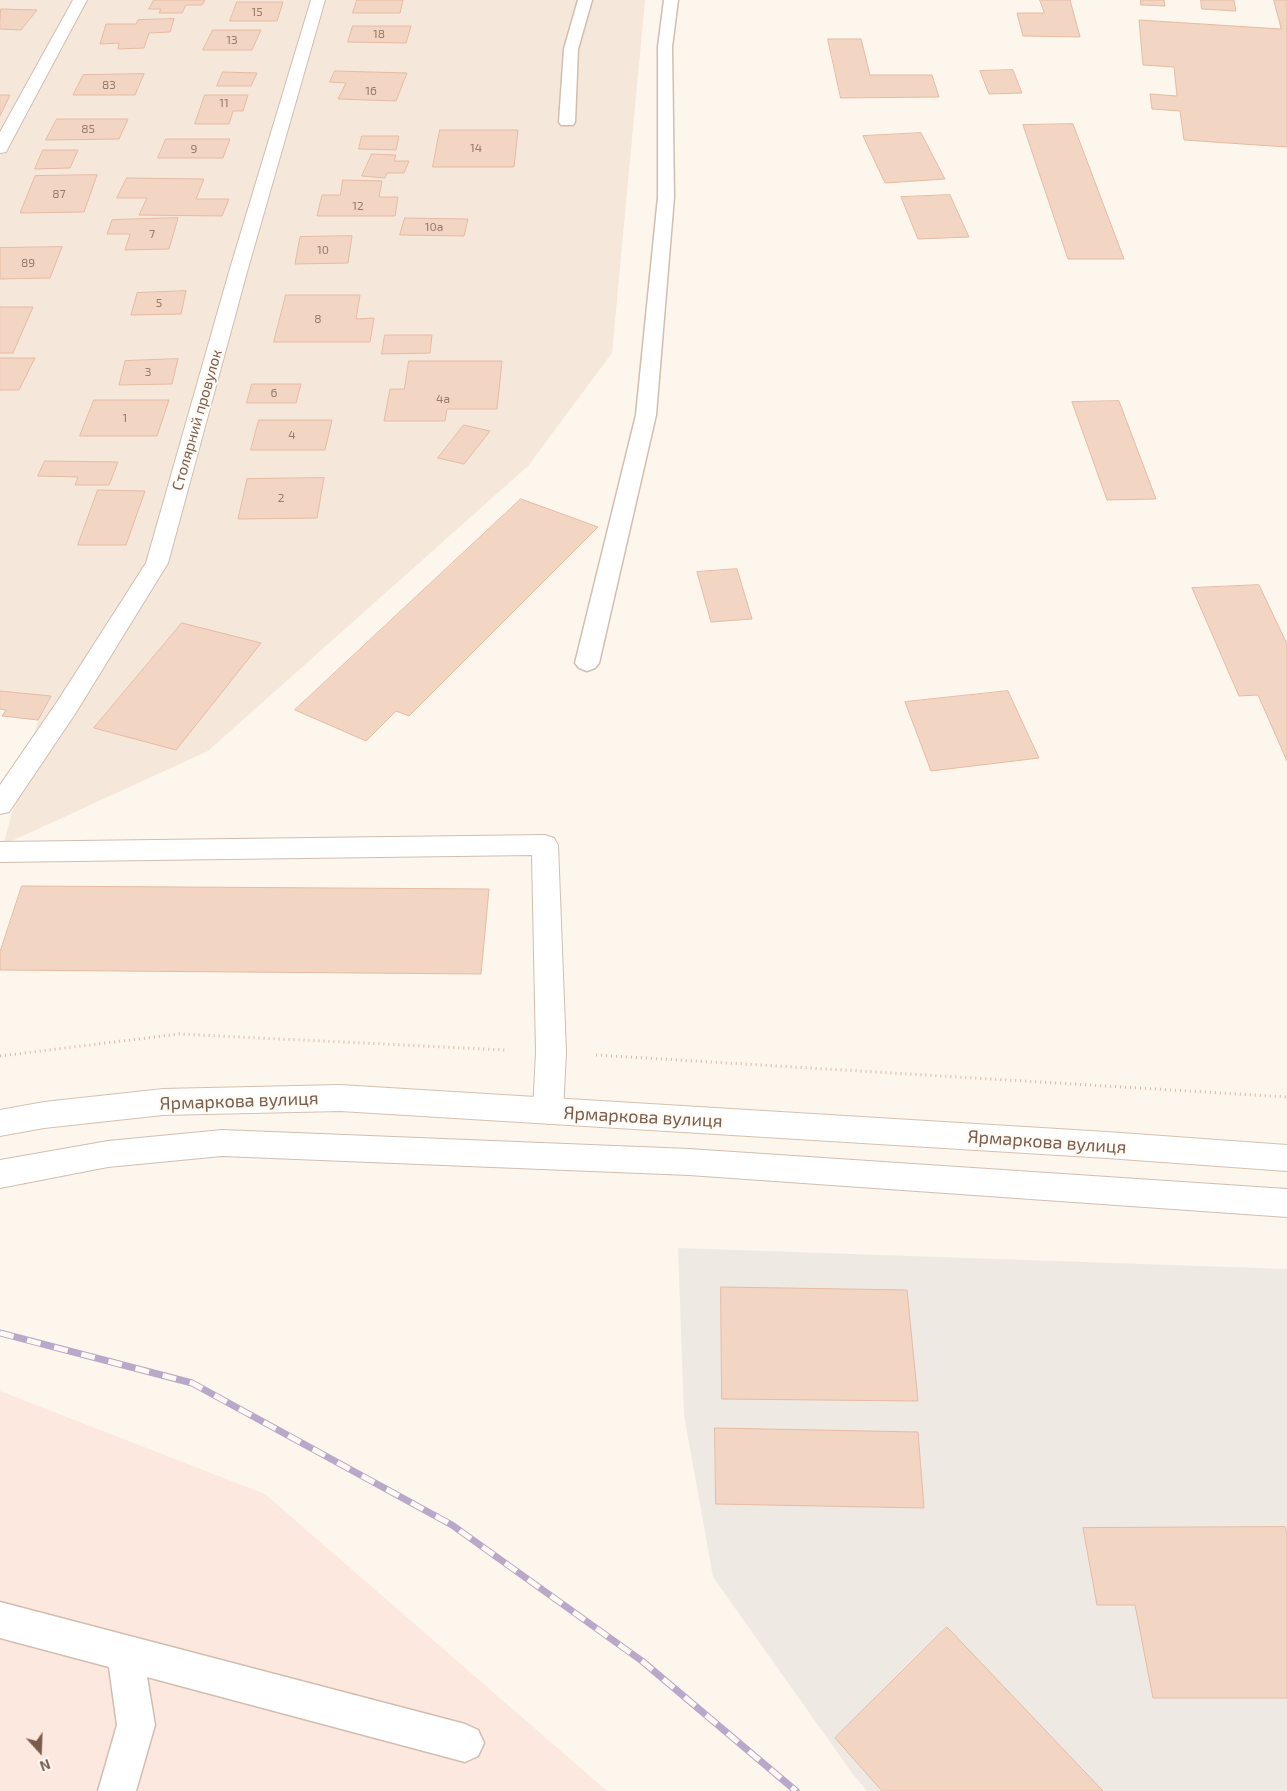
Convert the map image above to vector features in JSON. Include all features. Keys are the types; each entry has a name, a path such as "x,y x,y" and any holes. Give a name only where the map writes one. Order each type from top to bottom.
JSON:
{"street":[{"path":"0,148 80,0"},
{"name":"Столярний провулок","path":"0,805 66,708 157,563 238,272 318,0"},
{"path":"0,852 545,845 551,1052 548,1111"},
{"name":"Ярмаркова вулиця","path":"0,1123 44,1115 163,1102 340,1098 1097,1144 1287,1158"},
{"path":"0,1174 108,1154 222,1144 689,1162 1287,1203"}],"lane":[{"path":"567,122 571,49 585,0"},
{"path":"587,663 646,415 666,197 665,47 671,0"},
{"path":"0,1620 465,1744"},
{"path":"117,1791 136,1725 124,1653"}],"path":[{"path":"0,1056 179,1034 551,1052 1287,1097"}],"shaded area":[{"path":"0,0 645,0 612,353 528,466 208,751 3,845 38,720 2,716 5,710 0,709"},
{"path":"678,1248 1287,1269 1287,1791 867,1791 852,1773 713,1577 684,1415"},
{"path":"0,1391 265,1494 607,1791 0,1791"}],"building":[{"path":"154,0 205,0 202,5 186,5 182,13 159,13 161,9 149,9"},
{"path":"357,0 403,0 400,13 353,13"},
{"path":"1040,0 1070,0 1080,37 1023,36 1017,13 1044,13"},
{"path":"1141,0 1164,0 1165,6 1141,5"},
{"path":"1201,0 1234,0 1236,11 1202,9"},
{"path":"1274,0 1287,0 1287,147 1184,140 1180,111 1152,109 1150,94 1177,96 1174,67 1143,65 1139,20 1281,29"},
{"path":"237,2 283,2 277,21 230,21"},
{"path":"1,9 37,10 21,30 0,29"},
{"path":"174,19 170,32 149,33 144,48 118,49 119,43 100,44 106,24 136,24 138,20"},
{"path":"353,26 411,26 406,43 348,42"},
{"path":"213,30 261,30 252,50 203,50"},
{"path":"828,39 861,39 870,75 932,75 939,97 841,98"},
{"path":"1013,70 1022,93 989,94 980,71"},
{"path":"335,71 407,73 396,101 338,99 346,83 330,82"},
{"path":"223,72 257,73 251,86 217,86"},
{"path":"144,74 135,95 73,95 83,75"},
{"path":"0,95 10,95 0,116"},
{"path":"205,95 248,95 243,111 233,111 229,124 195,124"},
{"path":"57,119 128,119 119,139 46,140"},
{"path":"1073,124 1124,259 1068,259 1023,125"},
{"path":"440,130 518,130 514,167 433,167"},
{"path":"921,133 945,179 885,183 863,136"},
{"path":"362,136 399,136 396,150 359,149"},
{"path":"166,139 230,139 223,158 158,158"},
{"path":"43,150 78,150 70,168 35,169"},
{"path":"372,154 396,155 394,161 409,161 404,173 387,173 385,178 362,176"},
{"path":"97,175 84,212 20,213 35,176"},
{"path":"127,178 204,179 196,199 229,199 222,216 139,215 147,198 117,198"},
{"path":"343,180 382,181 379,197 398,197 395,216 317,216 322,195 340,195"},
{"path":"950,195 969,237 918,239 901,197"},
{"path":"178,218 169,249 125,250 130,234 107,234 112,220"},
{"path":"405,218 468,219 464,236 400,235"},
{"path":"352,236 348,263 295,264 300,237"},
{"path":"62,247 50,278 0,279 0,248"},
{"path":"186,291 181,314 131,315 137,293"},
{"path":"286,295 360,295 356,319 374,318 370,342 274,342"},
{"path":"0,307 33,307 13,353 0,353"},
{"path":"385,335 432,335 430,353 382,354"},
{"path":"0,358 35,358 19,390 0,390"},
{"path":"178,359 172,384 119,385 125,361"},
{"path":"409,361 502,361 497,409 447,409 445,421 384,421 390,389 404,389"},
{"path":"252,384 301,384 296,403 247,403"},
{"path":"94,400 169,400 157,436 80,436"},
{"path":"1119,401 1156,499 1107,500 1072,402"},
{"path":"259,420 332,420 325,450 251,450"},
{"path":"464,425 490,431 464,464 438,458"},
{"path":"45,461 118,462 109,485 75,485 78,477 38,476"},
{"path":"324,478 317,518 238,519 247,479"},
{"path":"98,490 145,491 126,545 78,545"},
{"path":"521,499 598,527 409,716 396,711 366,741 295,710"},
{"path":"737,569 752,619 711,622 697,572"},
{"path":"1259,585 1287,644 1287,761 1258,695 1239,696 1192,588"},
{"path":"182,623 261,643 176,750 94,728"},
{"path":"0,691 51,696 38,720 2,716 6,710 0,709"},
{"path":"1008,691 1039,758 931,771 905,702"},
{"path":"22,886 489,889 481,974 0,970 0,952"},
{"path":"721,1287 907,1290 918,1401 722,1399"},
{"path":"715,1428 918,1432 924,1508 716,1504"},
{"path":"1285,1527 1287,1534 1287,1698 1153,1698 1135,1605 1097,1605 1083,1528"},
{"path":"947,1627 1103,1791 882,1791 835,1738"}],"railway":[{"path":"0,1333 192,1383 452,1525 642,1661 796,1791"}]}
